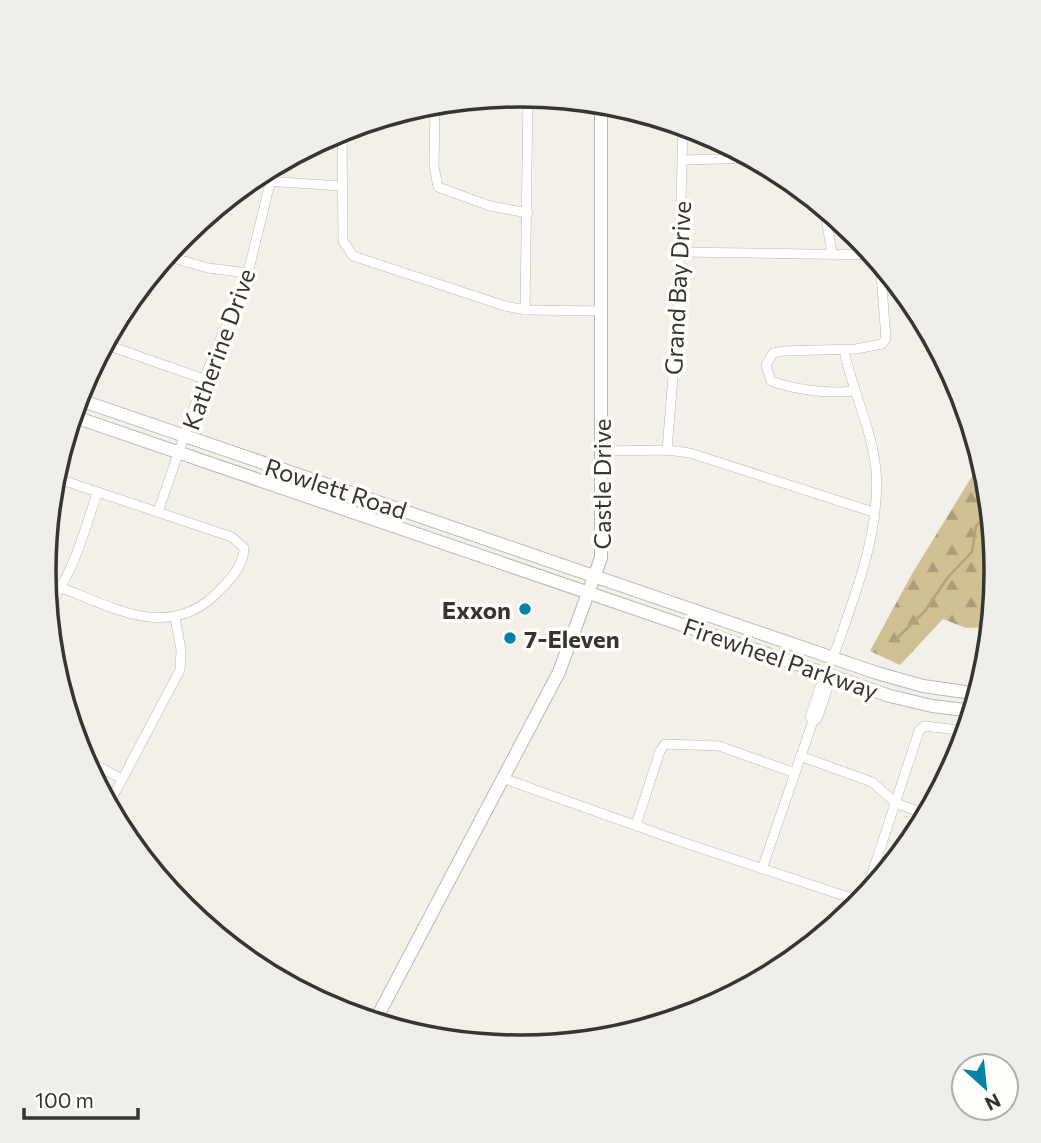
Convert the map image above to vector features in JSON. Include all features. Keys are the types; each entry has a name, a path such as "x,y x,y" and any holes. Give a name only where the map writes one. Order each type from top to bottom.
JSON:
{"main road":[{"name":"Castle Drive","path":"379,1013 559,672 601,558 601,114"},
{"name":"Rowlett Road","path":"88,403 595,577"},
{"name":"Rowlett Road","path":"82,419 591,591"},
{"path":"338,506 344,489"},
{"name":"Firewheel Parkway","path":"595,577 923,687 969,693"},
{"name":"Firewheel Parkway","path":"591,591 763,652 827,680 932,706 963,710"},
{"path":"763,652 822,664 833,658"}],"street":[{"path":"525,310 528,107"},
{"path":"435,115 433,166 438,187 490,206 528,214"},
{"name":"Grand Bay Drive","path":"667,450 681,252 682,136"},
{"path":"342,143 343,241 353,256 455,292 525,310 601,311"},
{"path":"683,160 733,159"},
{"path":"266,182 341,186"},
{"name":"Katherine Drive","path":"158,512 204,379 248,273 270,183"},
{"path":"827,222 832,253"},
{"path":"681,252 788,256 860,254"},
{"path":"177,259 208,268 248,273"},
{"path":"854,391 822,391 780,384 771,381 766,365 773,354 783,351 844,350 882,344 886,339 881,279"},
{"path":"114,347 204,379"},
{"path":"833,658 871,535 876,470 844,350"},
{"path":"601,451 667,450 710,458 873,512"},
{"path":"62,588 132,615 156,620 175,618 216,595 239,567 244,548 232,537 65,481"},
{"path":"57,595 80,547 97,493"},
{"path":"114,795 180,670 181,650 175,618"},
{"path":"762,869 811,721 817,719 824,700 827,680"},
{"path":"871,876 919,731 924,726 957,730"},
{"path":"636,825 660,751 665,744 719,746 795,772"},
{"path":"800,756 872,782 896,803 918,811"},
{"path":"99,767 122,779"},
{"path":"502,778 852,897"}],"green space":[{"path":"974,473 984,541 981,627 966,628 943,619 900,665 870,651 912,574"}],"waterway":[{"path":"894,641 925,611 948,577 972,552 976,526 982,520"}],"place":[{"name":"Exxon","path":"525,609"},
{"name":"7-Eleven","path":"510,638"}]}
